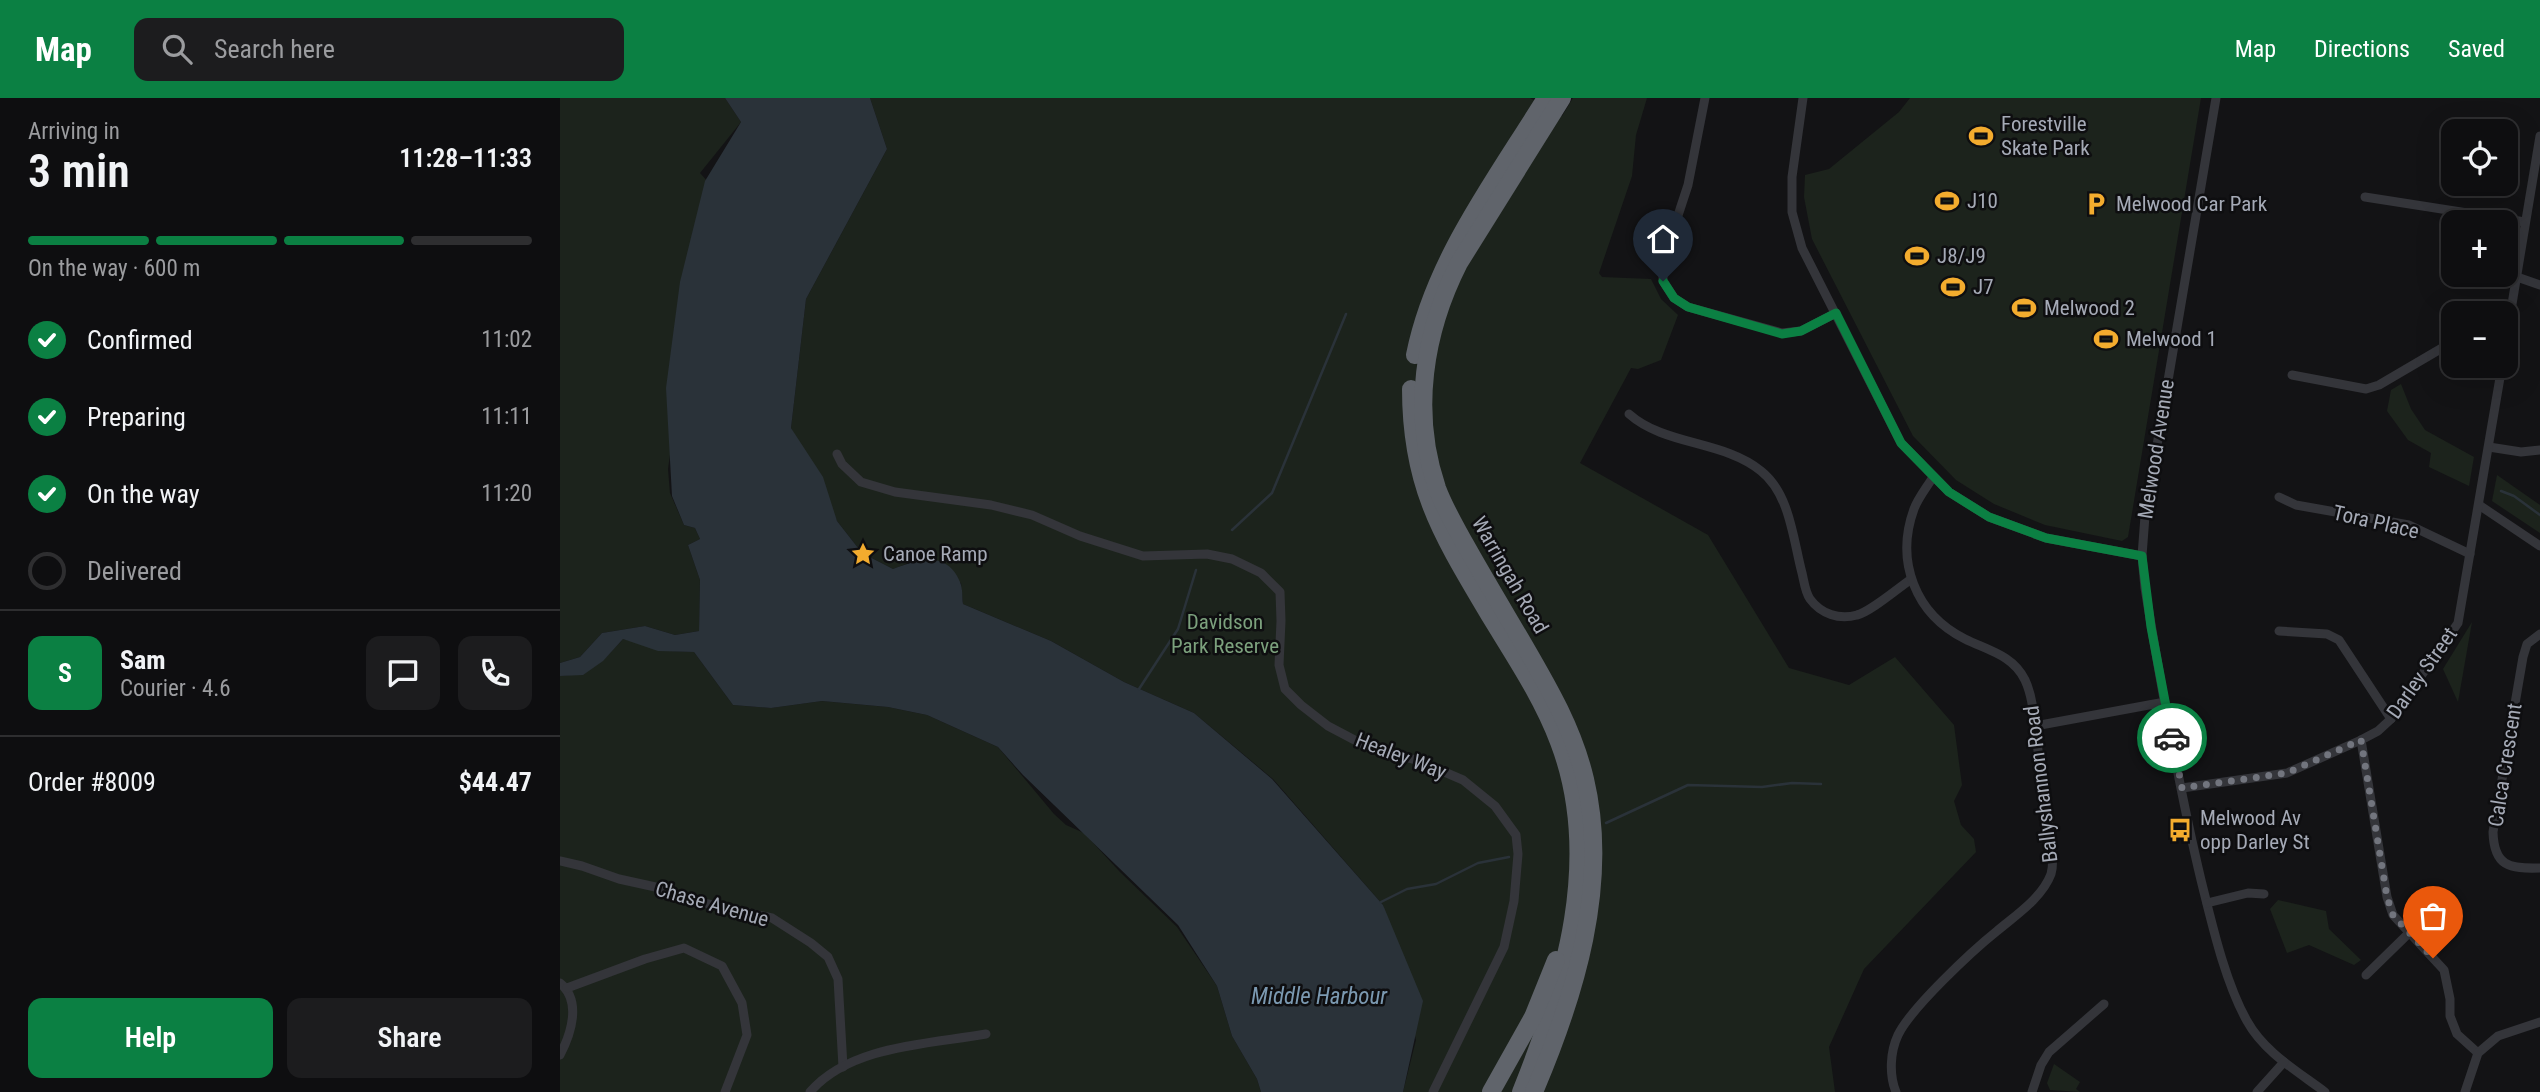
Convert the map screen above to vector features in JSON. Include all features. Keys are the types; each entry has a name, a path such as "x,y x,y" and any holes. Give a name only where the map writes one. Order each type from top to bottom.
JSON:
{"highway":[{"name":"Warringah Road","path":"1521,1092 1558,992 1567,958 1579,852 1577,822 1570,779 1544,707 1436,519 1420,474 1411,421 1411,386 1423,318 1446,262 1546,98"},
{"name":"Warringah Road","path":"1534,1092 1580,962 1593,854 1590,807 1572,735 1558,702 1480,570 1437,489 1424,429 1423,391 1427,354 1438,309 1448,285 1562,98"},
{"path":"1492,1092 1550,979 1574,911"}],"street":[{"path":"1705,98 1688,185 1662,261 1663,281 1674,298 1688,307 1782,334 1801,331 1836,313"},
{"path":"1803,98 1792,177 1792,212 1802,248 1901,443 1949,492 1989,517 2046,538 2142,556"},
{"name":"Melwood Avenue","path":"2216,98 2153,466 2142,556 2145,588 2182,788 2220,950 2247,1021 2263,1044 2325,1092"},
{"path":"2518,264 2540,136"},
{"path":"2365,197 2525,222"},
{"path":"2518,277 2540,285"},
{"path":"2292,375 2366,389 2379,385 2441,349"},
{"name":"Darley Street","path":"2182,788 2287,773 2361,740 2391,719 2458,623 2500,378"},
{"path":"1629,414 1642,426 1741,458 1762,471 1776,487 1784,505 1808,597 1821,611 1841,618 1860,615 1910,580"},
{"path":"2489,447 2521,452 2540,450"},
{"name":"Healey Way","path":"837,454 842,464 861,482 895,492 991,505 1143,556 1207,554 1232,559 1261,573 1280,592 1279,665 1285,689 1301,705 1328,726 1364,745 1419,761 1463,780 1495,806 1516,835 1518,854 1512,913 1504,947 1433,1092"},
{"name":"Ballyshannon Road","path":"1896,1092 1891,1059 1898,1035 1913,1013 1982,943 2042,891 2052,872 2051,840 2030,694 2025,679 2016,666 2000,654 1948,629 1928,609 1910,580 1908,531 1915,506 1933,477"},
{"name":"Tora Place","path":"2279,498 2296,505 2409,525 2470,554"},
{"path":"2479,505 2540,546"},
{"path":"2279,631 2327,634 2339,640 2391,719"},
{"name":"Calca Crescent","path":"2540,634 2527,644 2523,657 2493,832 2493,847 2500,859 2516,869 2540,868"},
{"path":"2035,726 2165,702"},
{"path":"2361,740 2387,897 2393,915 2444,970 2450,1016 2457,1034 2478,1053"},
{"name":"Chase Avenue","path":"560,861 660,888 699,902 772,918 811,943 828,957 838,979 843,1068"},
{"path":"2207,903 2248,893 2264,894"},
{"path":"2367,975 2409,933"},
{"path":"560,1055 573,1016 563,985 684,948 722,966 742,1003 747,1035 725,1092"},
{"path":"2032,1092 2041,1065 2049,1052 2105,1004"},
{"path":"2465,1092 2478,1053 2498,1036 2540,1022"},
{"path":"810,1092 818,1082 855,1060 928,1041 986,1034"},
{"path":"2256,1092 2284,1062"}],"green space":[{"path":"560,98 725,98 741,122 700,173 708,182 668,469 670,493 684,525 695,528 700,539 688,545 700,580 699,631 675,635 645,626 602,633 580,657 560,663"},
{"name":"Davidson Park Reserve","path":"870,98 1530,98 1562,116 1573,98 1647,98 1636,135 1632,176 1599,273 1602,277 1651,279 1661,299 1678,315 1661,360 1638,369 1631,368 1580,463 1708,535 1789,668 1849,685 1895,657 1954,725 1962,785 1954,801 1961,825 1974,839 1976,852 1864,969 1829,1047 1835,1092 1403,1092 1416,1040 1383,905 1273,779 1194,713 1124,682 1051,641 963,604 961,583 914,561 893,569 862,553 837,521 791,428 806,299 887,149"},
{"path":"1910,98 2201,98 2128,537 2122,541 2045,525 1994,504 1956,480 1913,436 1812,239 1804,197 1805,175 1829,169 1899,112"},
{"path":"2401,384 2411,409 2425,430 2474,457 2469,486 2429,467 2431,453 2408,440 2387,411 2391,390"},
{"path":"2497,475 2540,505 2540,533 2492,501"},
{"path":"2472,622 2458,702 2443,669"},
{"path":"623,639 635,639 671,651 694,652 733,705 771,708 822,701 888,707 927,715 998,747 1054,814 1066,825 1084,833 1177,927 1217,986 1232,1036 1257,1079 1261,1092 560,1092 560,676 580,673 596,665"},
{"path":"2278,900 2326,911 2329,929 2361,960 2354,965 2309,945 2287,953 2270,909"},
{"path":"2054,1064 2080,1082 2076,1089 2080,1092 2050,1090 2047,1083"}],"water":[{"name":"Middle Harbour","path":"725,98 870,98 887,149 806,299 791,428 823,477 837,521 862,553 893,569 931,560 947,565 960,582 963,604 1051,641 1124,682 1194,713 1272,779 1383,905 1423,1001 1403,1092 1261,1092 1257,1079 1232,1036 1217,986 1178,925 1023,775 998,747 927,715 888,707 822,701 771,708 733,705 694,652 658,651 623,639 603,661 583,675 560,676 560,663 580,657 602,633 645,626 675,635 699,631 700,580 688,545 700,539 695,528 684,525 672,496 666,388 680,282 705,181 741,122"}],"waterway":[{"path":"1232,530 1272,493 1346,314"},
{"path":"2501,491 2514,496 2540,515"},
{"path":"1139,689 1178,629 1196,570"},
{"path":"1606,823 1688,785 1762,787 1792,783 1821,784"},
{"path":"1381,902 1407,889 1436,884 1478,863 1509,857"}],"way so far":[{"path":"2172,738 2182,788 2287,773 2361,740 2387,897 2393,915 2433,958"}],"place":[{"name":"Forestville Skate Park","path":"1981,136"},
{"name":"J10","path":"1947,201"},
{"name":"Melwood Car Park","path":"2096,204"},
{"name":"J8/J9","path":"1917,256"},
{"name":"J7","path":"1953,287"},
{"name":"Melwood 2","path":"2024,308"},
{"name":"Melwood 1","path":"2106,339"},
{"name":"Canoe Ramp","path":"863,554"},
{"name":"Melwood Av opp Darley St","path":"2180,830"}],"route":[{"path":"1663,281 1674,298 1688,307 1782,334 1801,331 1836,313 1901,443 1949,492 1989,517 2046,538 2142,556 2151,627 2172,738"}]}
